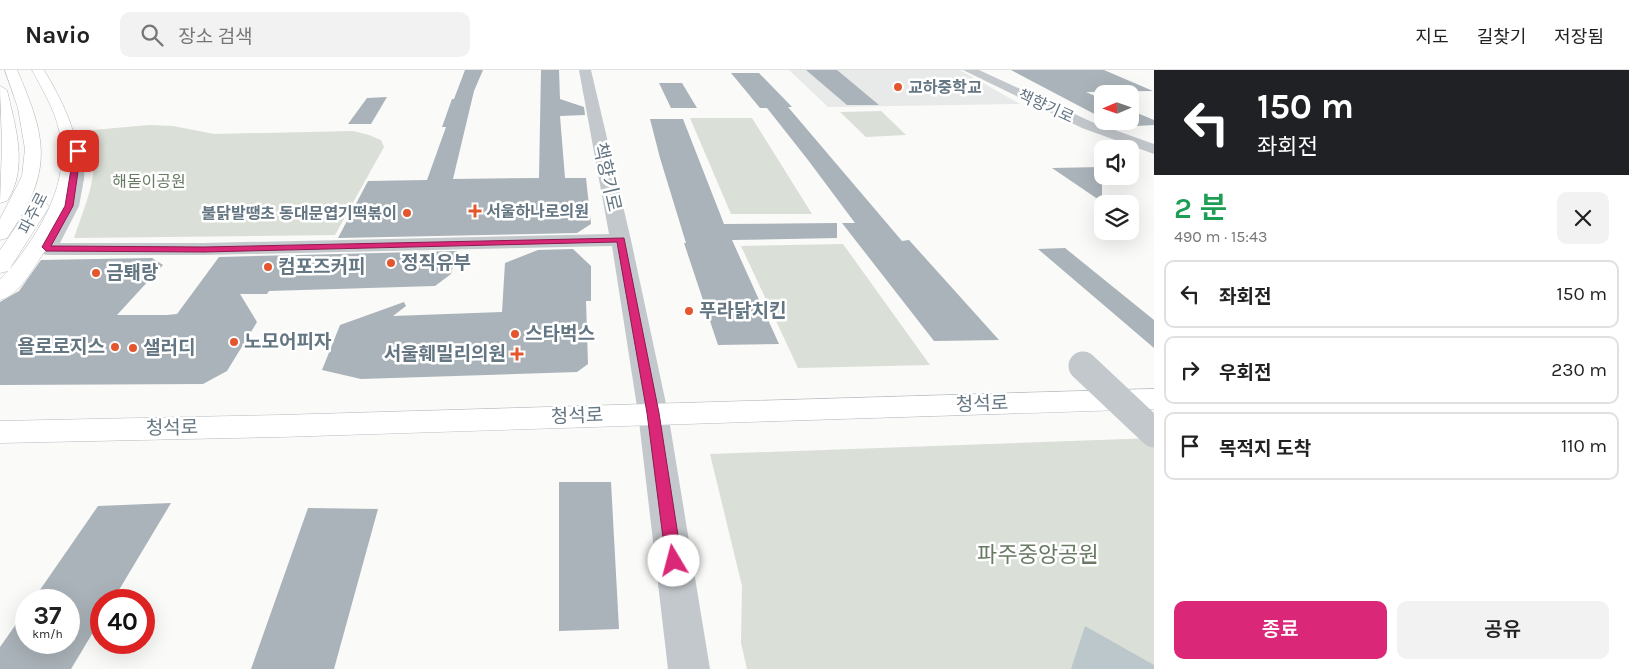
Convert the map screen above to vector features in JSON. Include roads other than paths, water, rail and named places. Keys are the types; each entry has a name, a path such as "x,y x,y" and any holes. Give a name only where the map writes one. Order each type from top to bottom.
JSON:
{"main road":[{"name":"파주로","path":"0,234 22,198 31,176 33,160 28,112 11,70"},
{"name":"파주로","path":"25,70 51,127 55,156 52,173"},
{"path":"2,282 34,251 58,209 69,172 67,132 51,92 38,70"},
{"path":"0,90 10,133 12,160 5,187 0,197"},
{"name":"파주로","path":"2,282 45,190"},
{"name":"청석로","path":"0,432 280,426 1154,399"}],"street":[{"name":"책향기로","path":"585,70 621,240 653,413 689,669"},
{"name":"책향기로","path":"969,70 1087,124 1154,149"},
{"path":"67,132 78,137 75,179 69,206 47,247 49,249 204,249 621,240"},
{"path":"1083,366 1154,433"}],"place":[{"name":"교하중학교","path":"898,87"},
{"name":"서울하나로의원","path":"475,211"},
{"name":"불닭발땡초 동대문엽기떡볶이","path":"407,213"},
{"name":"정직유부","path":"391,263"},
{"name":"컴포즈커피","path":"268,267"},
{"name":"금퇘랑","path":"96,273"},
{"name":"푸라닭치킨","path":"689,311"},
{"name":"스타벅스","path":"515,334"},
{"name":"노모어피자","path":"234,342"},
{"name":"욜로로지스","path":"115,347"},
{"name":"샐러디","path":"133,348"},
{"name":"서울훼밀리의원","path":"517,354"}],"park label":[{"name":"해돋이공원","path":"149,181"},
{"name":"파주중앙공원","path":"1038,555"}]}
